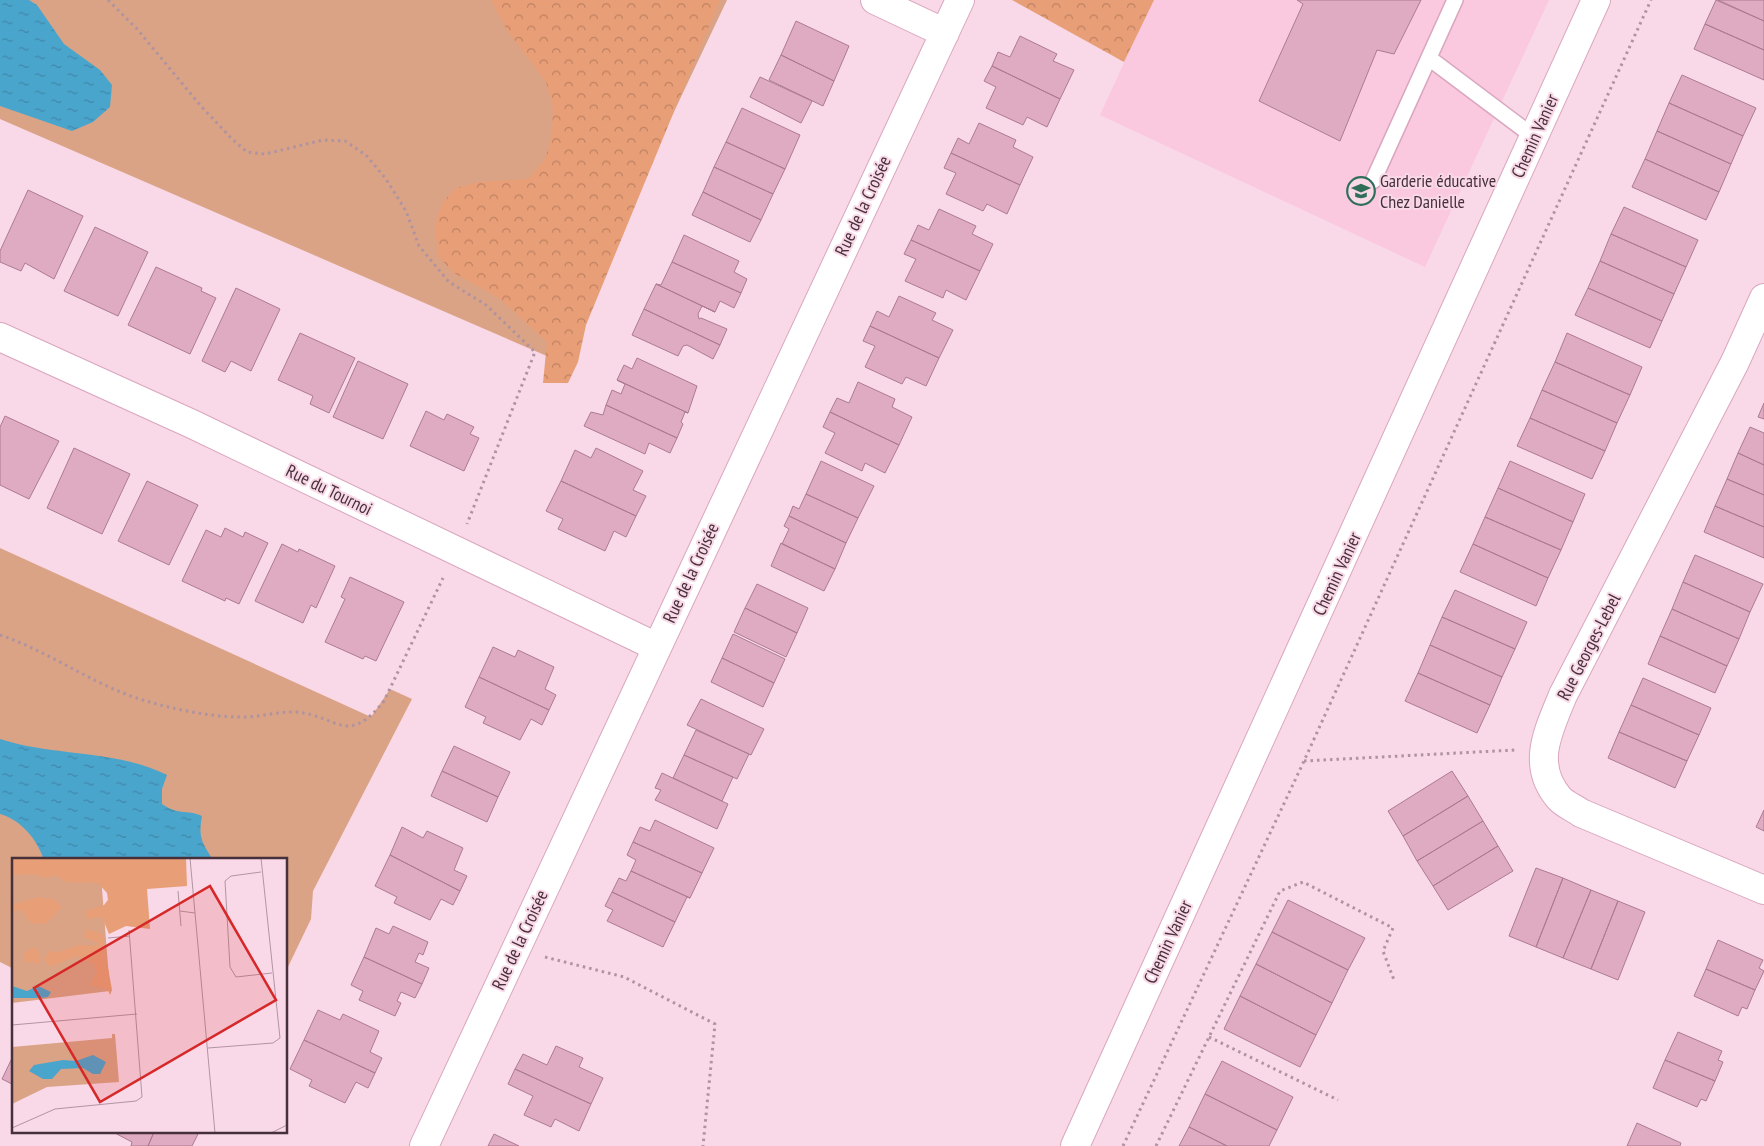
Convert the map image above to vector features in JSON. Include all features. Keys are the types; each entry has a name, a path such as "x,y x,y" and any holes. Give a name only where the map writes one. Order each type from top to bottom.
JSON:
{"street":[{"path":"875,0 945,33"},
{"name":"Rue de la Croisée","path":"424,1146 960,0"},
{"name":"Chemin Vanier","path":"1074,1146 1534,137 1589,2"},
{"name":"Rue Georges-Lebel","path":"1764,298 1735,362 1563,695 1543,748 1546,780 1560,799 1582,813 1764,890"},
{"name":"Rue du Tournoi","path":"0,337 192,424 656,647"}],"lane":[{"path":"1373,181 1456,0"},
{"path":"1429,58 1534,137"}],"path":[{"path":"0,635 20,642 115,690 146,701 222,716 270,716 284,712 300,713 344,726 358,724 371,717 384,701 456,551 535,352 486,305 449,282 419,246 406,211 386,179 366,154 345,141 323,140 265,154 247,152 200,105 136,29 108,0"},
{"path":"1123,1146 1304,761 1651,0"},
{"path":"1304,761 1543,748"},
{"path":"1156,1146 1280,891 1303,882 1393,928 1383,951 1394,980"},
{"path":"515,950 624,977 716,1024 703,1146"},
{"path":"1209,1037 1338,1100"}],"shaded area":[{"path":"0,0 727,0 556,360 0,119"},
{"name":"Garderie éducative Chez Danielle","path":"1153,0 1549,0 1425,267 1100,115"},
{"path":"0,548 371,717 390,689 412,699 313,891 311,919 288,967 288,858 12,858 12,968 0,962"}],"green space":[{"path":"491,0 720,0 586,325 578,362 568,383 543,383 547,342 499,298 454,273 438,256 435,224 442,203 456,188 478,182 528,179 545,159 552,135 553,107 546,82 507,30"},
{"path":"1012,0 1154,0 1124,62"}],"water":[{"path":"0,0 29,0 37,5 64,44 100,70 112,85 110,107 93,122 72,131 0,106"},
{"path":"0,739 42,749 127,761 167,775 162,789 162,804 174,810 202,816 200,830 202,840 212,858 43,858 33,838 27,831 15,821 0,814"}],"building":[{"path":"1297,0 1421,0 1394,54 1377,50 1340,141 1259,101 1303,4"},
{"path":"1716,0 1764,21 1764,50 1705,24"},
{"path":"1718,0 1764,0 1764,21"},
{"path":"796,21 849,46 834,81 781,55"},
{"path":"1705,24 1764,50 1764,80 1694,49"},
{"path":"1020,36 1057,54 1053,61 1074,70 1060,99 992,66 998,52 1010,57"},
{"path":"781,55 834,81 823,106 769,80"},
{"path":"992,66 1060,99 1047,127 1027,117 1023,125 986,108 996,87 984,81"},
{"path":"1682,75 1756,108 1743,136 1669,103"},
{"path":"760,77 812,101 801,123 750,97"},
{"path":"1669,103 1743,136 1731,164 1657,131"},
{"path":"742,108 800,135 785,169 726,142"},
{"path":"979,123 1016,140 1013,147 1033,157 1020,185 951,153 958,138 969,144"},
{"path":"1657,131 1731,164 1719,192 1645,159"},
{"path":"726,142 785,169 773,194 714,167"},
{"path":"951,153 1020,185 1007,214 987,204 983,211 946,194 956,173 944,168"},
{"path":"1645,159 1719,192 1706,220 1632,187"},
{"path":"714,167 773,194 761,220 703,192"},
{"path":"28,190 83,216 54,279 25,263 21,271 0,262 0,251"},
{"path":"703,192 761,220 750,242 692,215"},
{"path":"1624,207 1698,240 1686,267 1611,234"},
{"path":"939,209 976,226 972,234 993,244 980,271 911,240 918,225 929,230"},
{"path":"95,227 148,252 118,316 64,291"},
{"path":"1611,234 1686,267 1674,294 1600,261"},
{"path":"684,235 739,261 734,272 747,279 741,293 672,262"},
{"path":"911,240 980,271 966,300 946,290 943,298 905,281 916,259 904,254"},
{"path":"1600,261 1674,294 1662,321 1588,288"},
{"path":"672,262 741,293 734,308 720,301 715,312 656,284 661,285"},
{"path":"156,267 202,288 201,291 216,298 190,354 128,325"},
{"path":"656,284 715,312 702,306 698,314 699,319 701,318 727,329 720,345 644,309"},
{"path":"236,288 280,309 251,371 231,361 225,372 202,361"},
{"path":"1588,288 1662,321 1650,348 1575,315"},
{"path":"899,296 936,313 932,320 953,330 939,358 870,326 877,311 889,317"},
{"path":"644,309 720,345 713,359 687,345 683,346 678,356 632,335"},
{"path":"870,326 939,358 926,386 906,377 902,384 865,367 875,346 863,341"},
{"path":"300,333 355,358 329,413 310,404 313,396 278,380"},
{"path":"1567,333 1642,367 1630,395 1555,362"},
{"path":"637,358 697,386 688,413 617,380 624,365 632,369"},
{"path":"358,361 408,384 383,439 333,417"},
{"path":"1555,362 1630,395 1617,423 1542,390"},
{"path":"617,380 688,413 685,412 681,422 683,424 677,438 606,405 612,390 621,394 625,384"},
{"path":"858,382 895,399 892,407 912,417 899,445 830,412 837,398 849,403"},
{"path":"1542,390 1617,423 1605,451 1530,418"},
{"path":"1764,403 1764,419 1758,417"},
{"path":"606,405 677,438 670,453 649,443 645,454 584,426 591,412 603,415"},
{"path":"426,411 444,420 447,414 474,427 470,434 479,438 464,471 410,446"},
{"path":"830,412 899,445 885,473 865,463 862,471 825,453 835,433 823,427"},
{"path":"5,416 59,441 29,499 0,485 0,427"},
{"path":"1530,418 1605,451 1592,479 1517,446"},
{"path":"1750,427 1764,433 1764,465 1738,453"},
{"path":"74,448 130,474 102,534 47,508"},
{"path":"596,448 643,471 633,490 646,496 636,516 561,481 575,450 591,458"},
{"path":"1738,453 1764,465 1764,495 1727,479"},
{"path":"821,461 874,486 858,518 806,494"},
{"path":"1510,461 1585,494 1573,522 1498,488"},
{"path":"1727,479 1764,495 1764,527 1715,506"},
{"path":"147,481 198,505 169,565 118,541"},
{"path":"561,481 636,516 626,537 614,531 605,551 558,529 563,519 546,511"},
{"path":"1498,488 1573,522 1561,550 1485,517"},
{"path":"806,494 858,518 846,543 789,516 793,506 799,509"},
{"path":"1715,506 1764,527 1764,558 1704,532"},
{"path":"789,516 846,543 835,569 782,544 789,529 784,526"},
{"path":"1485,517 1561,550 1548,578 1473,544"},
{"path":"225,528 243,537 245,532 268,543 239,604 226,598 225,601 182,581 206,530 221,537"},
{"path":"781,543 835,569 824,591 771,566"},
{"path":"282,544 298,552 299,549 335,566 316,608 311,605 303,623 255,601"},
{"path":"1473,544 1548,578 1536,606 1460,572"},
{"path":"1695,555 1763,584 1750,612 1683,582"},
{"path":"350,577 404,602 376,661 365,656 363,659 325,642 345,599 341,597"},
{"path":"1683,582 1750,612 1739,639 1672,609"},
{"path":"757,584 808,608 797,633 745,608"},
{"path":"1455,590 1527,622 1515,649 1442,617"},
{"path":"745,608 797,633 786,657 734,632"},
{"path":"1672,609 1739,639 1727,666 1660,636"},
{"path":"1442,617 1515,649 1502,677 1430,645"},
{"path":"733,634 785,659 774,683 722,658"},
{"path":"1660,636 1727,666 1715,693 1648,664"},
{"path":"1430,645 1502,677 1490,705 1418,673"},
{"path":"493,647 515,657 518,650 554,667 545,689 556,695 549,710 479,677"},
{"path":"722,658 774,683 763,707 711,682"},
{"path":"1418,673 1490,705 1477,733 1405,701"},
{"path":"479,677 549,710 542,725 531,719 520,740 483,723 486,717 465,707"},
{"path":"1643,678 1711,708 1699,735 1631,705"},
{"path":"701,699 764,729 751,755 687,725"},
{"path":"1631,705 1699,735 1687,761 1619,732"},
{"path":"696,730 749,754 737,779 684,755"},
{"path":"1619,732 1687,761 1675,788 1608,758"},
{"path":"454,746 510,772 498,797 442,771"},
{"path":"684,755 733,777 722,801 673,778"},
{"path":"442,771 498,797 487,822 431,796"},
{"path":"1452,771 1468,796 1403,836 1388,811"},
{"path":"662,773 728,804 717,829 655,800 661,790 655,788"},
{"path":"1468,796 1483,821 1417,861 1403,836"},
{"path":"1764,810 1764,831 1756,827"},
{"path":"655,820 714,848 702,873 633,842 640,827 650,831"},
{"path":"1483,821 1498,846 1433,886 1417,861"},
{"path":"402,827 423,838 427,831 463,848 454,870 467,876 460,891 390,855"},
{"path":"633,842 702,873 690,898 631,871 636,860 627,855"},
{"path":"1498,846 1513,871 1448,910 1433,886"},
{"path":"390,855 460,891 453,905 441,899 430,920 394,903 397,897 375,886"},
{"path":"1536,868 1563,878 1536,947 1509,936"},
{"path":"631,871 690,898 687,897 675,922 612,892 619,878 626,881"},
{"path":"1563,878 1591,890 1563,958 1536,947"},
{"path":"1591,890 1618,901 1591,969 1563,958"},
{"path":"612,892 675,922 663,947 607,921 613,910 605,906"},
{"path":"1288,900 1365,938 1348,970 1272,932"},
{"path":"1618,901 1645,912 1618,980 1591,969"},
{"path":"393,926 428,942 423,955 419,953 415,962 429,968 422,984 364,957 376,928 389,934"},
{"path":"1272,932 1348,970 1332,1003 1256,964"},
{"path":"1718,940 1763,960 1759,968 1764,971 1755,990 1706,969"},
{"path":"364,957 422,984 415,998 401,992 397,1001 401,1003 395,1016 359,1000 363,991 351,985"},
{"path":"1256,964 1332,1003 1316,1035 1240,996"},
{"path":"1706,969 1755,990 1747,1009 1742,1007 1738,1016 1694,996"},
{"path":"1240,996 1316,1035 1300,1067 1224,1029"},
{"path":"318,1010 340,1020 343,1014 379,1031 370,1052 382,1058 375,1073 304,1040"},
{"path":"1678,1032 1722,1051 1718,1060 1723,1062 1715,1081 1665,1060"},
{"path":"304,1040 375,1073 368,1088 356,1082 345,1103 309,1086 312,1080 290,1069"},
{"path":"556,1046 583,1058 579,1067 603,1078 591,1104 515,1069 523,1054 547,1065"},
{"path":"12,1058 12,1084 2,1079"},
{"path":"1665,1060 1715,1081 1706,1101 1701,1099 1697,1107 1653,1088"},
{"path":"1222,1061 1293,1097 1277,1130 1205,1094"},
{"path":"515,1069 591,1104 579,1131 555,1119 551,1127 524,1115 533,1096 508,1084"},
{"path":"1205,1094 1277,1130 1269,1146 1227,1146 1189,1127"},
{"path":"1637,1123 1681,1143 1680,1146 1627,1146"},
{"path":"1189,1127 1227,1146 1179,1146"},
{"path":"117,1134 153,1134 148,1146 131,1146 132,1142"},
{"path":"153,1134 198,1134 192,1146 148,1146"},
{"path":"494,1134 519,1146 488,1146"}],"place":[{"name":"Garderie éducative Chez Danielle","path":"1361,191"}]}
